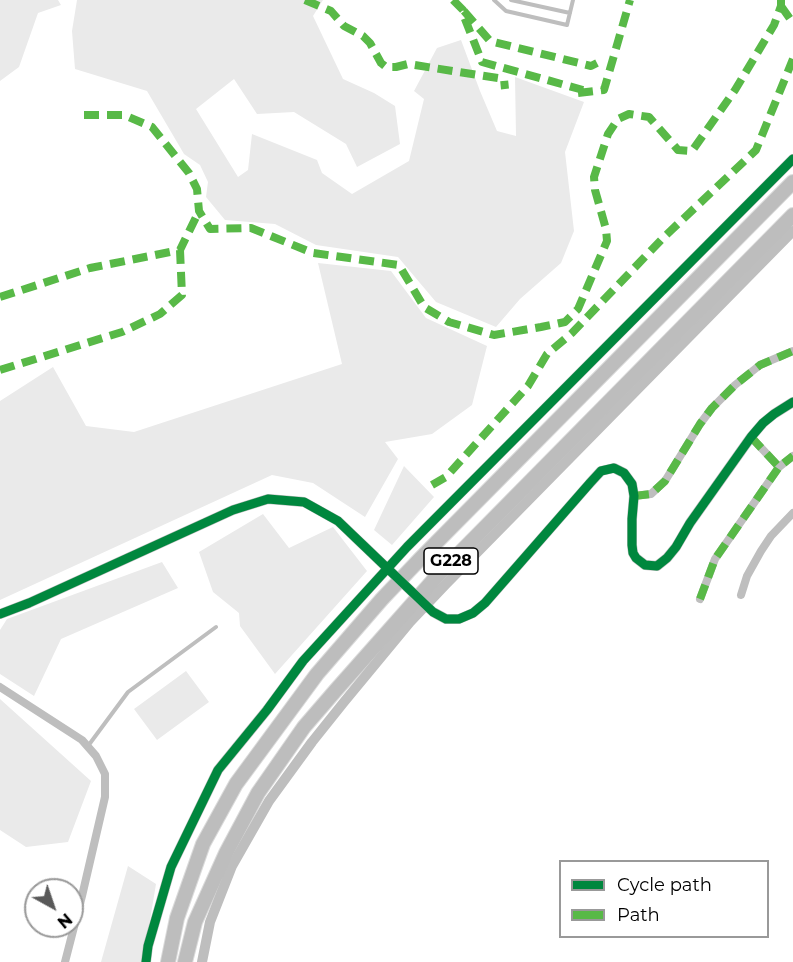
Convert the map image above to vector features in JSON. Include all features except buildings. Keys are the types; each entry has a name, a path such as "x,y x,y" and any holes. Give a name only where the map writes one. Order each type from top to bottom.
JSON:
{"highway":[{"name":"G228","path":"168,962 177,918 203,844 236,784 317,674 400,580 793,182"},
{"name":"G228","path":"185,962 195,922 226,853 258,793 304,727 336,690 422,601 438,575 791,220"}],"street":[{"path":"146,962 148,946 171,867 218,770 303,661 387,568 793,159"},
{"path":"634,496 651,494 665,481 700,424 735,385 760,365 793,351"},
{"path":"0,614 233,510 268,499 304,502 338,521 433,612 446,619 459,619 473,613 485,603 602,471 614,468 624,473 632,484 634,496 633,553 645,565 657,566 676,547 742,447 774,414 793,402"},
{"path":"751,437 779,466"},
{"path":"700,599 715,559 779,466 793,456"},
{"path":"741,595 747,576 761,551 771,536 793,513"},
{"path":"202,962 210,922 232,866 269,801 312,742 410,622 422,601"},
{"path":"0,687 82,740 96,756 105,774 105,797 65,962"}],"lane":[{"path":"494,0 506,11 567,25 573,0"},
{"path":"511,0 570,13"},
{"path":"88,747 128,692 216,627"}],"shaded area":[{"path":"0,0 58,0 61,5 38,13 19,67 0,81"},
{"path":"77,0 323,0 313,16 343,79 374,93 395,106 400,144 357,167 346,144 294,112 257,114 234,79 196,109 238,177 248,170 252,134 317,160 322,173 352,194 409,161 424,99 414,91 437,48 461,40 497,131 516,136 515,77 584,102 565,152 574,231 561,263 520,299 496,327 436,302 398,257 316,245 275,224 225,220 206,197 208,182 200,165 184,154 147,91 75,69 72,31"},
{"path":"318,263 391,271 426,318 487,346 472,405 432,434 385,442 398,459 365,517 313,483 272,475 0,600 0,401 53,367 86,426 134,432 342,364"},
{"path":"404,466 434,497 392,545 374,530"},
{"path":"263,514 289,548 333,527 367,571 275,674 240,626 239,613 213,592 199,552"},
{"path":"162,562 178,588 61,639 34,696 0,674 0,630 7,619"},
{"path":"186,671 209,702 157,740 134,709"},
{"path":"0,699 91,781 68,842 26,847 0,830"},
{"path":"128,866 156,884 143,962 101,962"}],"marked path":[{"path":"305,0 331,11 344,26 363,36 386,67 408,64 504,79 505,89"},
{"path":"453,0 463,10 482,62 583,90"},
{"path":"578,93 604,90 630,0"},
{"path":"84,115 124,115 152,127 189,173 197,189 199,211 210,229 251,228 313,253 399,265 424,307 449,322 494,335 565,322 578,309 607,241 594,177 608,134 618,119 629,114 649,117 678,150 692,151 735,90 774,25 781,0"},
{"path":"781,6 793,23"},
{"path":"464,11 490,41 591,66 597,63"},
{"path":"432,485 446,477 528,386 547,354 572,333 663,238 756,150 793,59"},
{"path":"0,297 90,268 180,250 199,211"},
{"path":"0,370 122,332 160,314 182,295 180,250"},
{"path":"634,496 651,494 665,481 700,424 735,385 760,365 793,351"},
{"path":"751,437 779,467"},
{"path":"700,599 715,559 779,467 793,456"}],"cycle path":[{"path":"146,962 148,946 171,867 218,770 303,661 407,547 793,159"},
{"path":"0,614 233,510 268,499 304,502 338,521 433,612 446,619 459,619 473,613 485,603 601,471 614,468 624,473 632,484 634,496 633,553 645,565 657,566 676,547 690,523 751,437 763,423 793,402"}]}
